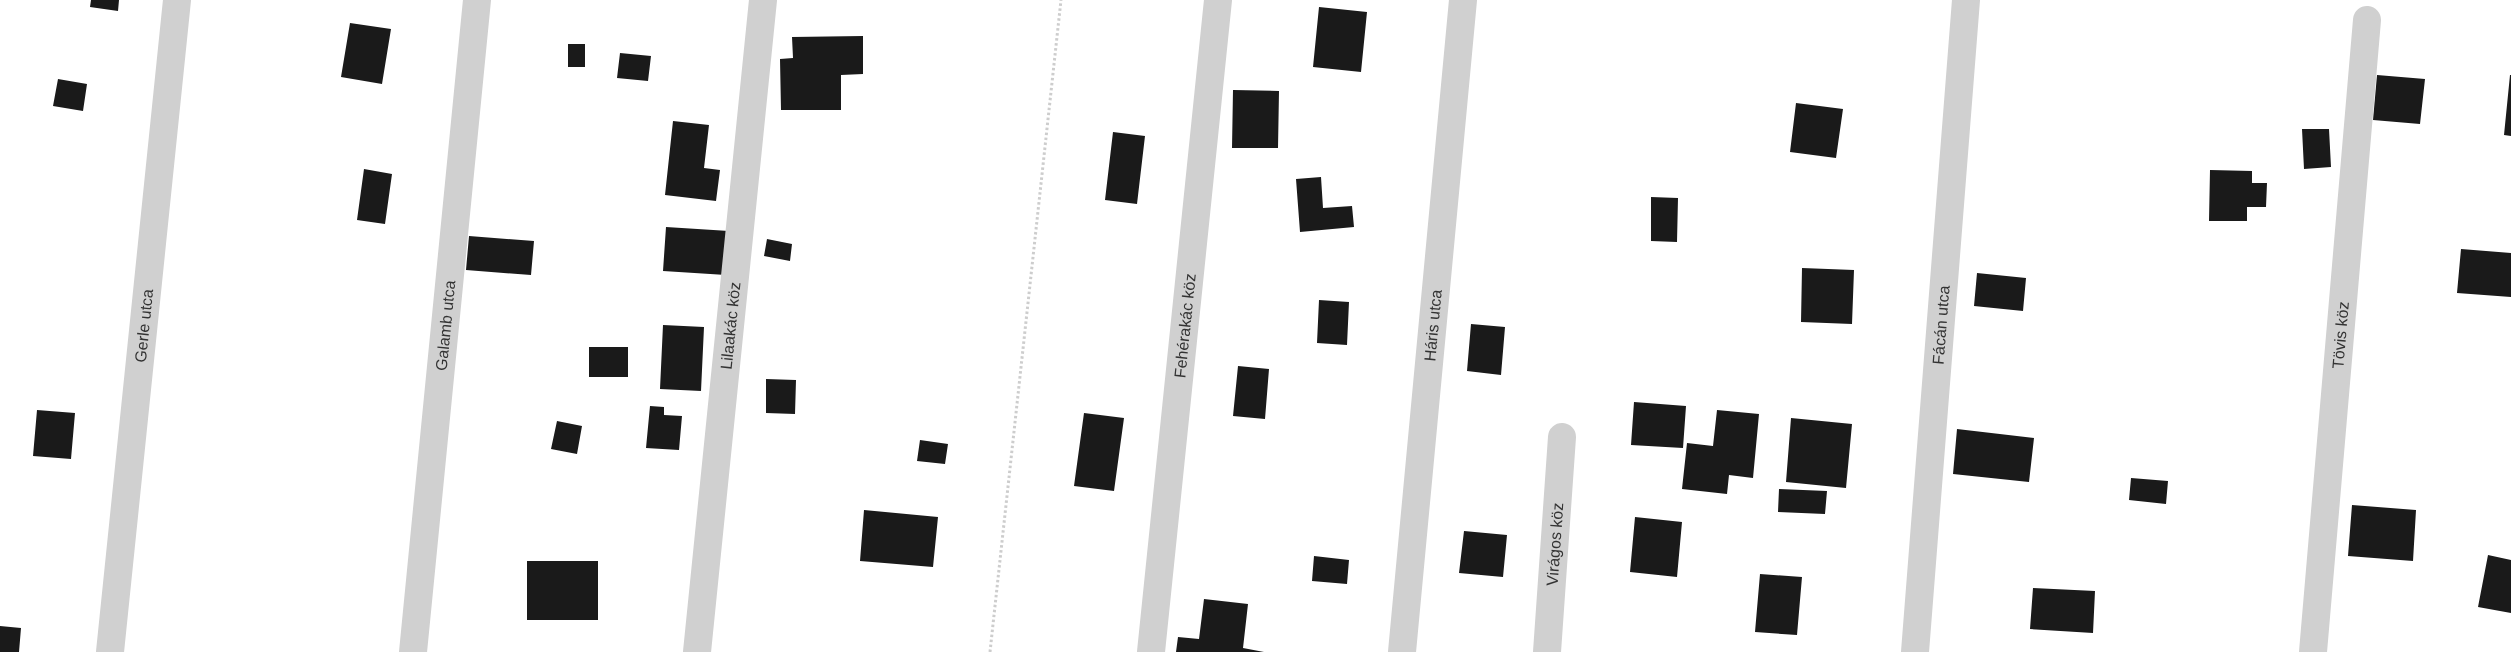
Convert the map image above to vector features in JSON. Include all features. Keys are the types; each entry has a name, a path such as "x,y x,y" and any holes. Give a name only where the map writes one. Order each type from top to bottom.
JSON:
{"street":[{"name":"Gerle utca","path":"110,652 177,0"},
{"name":"Galamb utca","path":"413,652 477,0"},
{"name":"Lilaakác köz","path":"697,652 763,0"},
{"name":"Fehérakác köz","path":"1151,652 1218,0"},
{"name":"Háris utca","path":"1402,652 1463,0"},
{"name":"Fácán utca","path":"1916,652 1966,0"},
{"name":"Tövis köz","path":"2312,652 2367,20"},
{"name":"Virágos köz","path":"1547,652 1562,438"}],"path":[{"path":"990,652 1061,0"}],"building":[{"path":"91,0 119,0 118,11 90,7"},
{"path":"1319,7 1367,12 1361,72 1313,67"},
{"path":"350,23 391,29 382,84 341,77"},
{"path":"863,36 863,74 841,75 841,110 781,110 780,59 793,58 792,37"},
{"path":"568,44 585,44 585,67 568,67"},
{"path":"620,53 651,56 648,81 617,78"},
{"path":"2377,75 2425,79 2420,124 2373,120"},
{"path":"2511,75 2511,136 2504,135"},
{"path":"58,79 87,84 83,111 53,106"},
{"path":"1233,90 1279,91 1278,148 1232,148"},
{"path":"1796,103 1843,109 1836,158 1790,152"},
{"path":"673,121 709,125 704,168 720,170 716,201 665,195"},
{"path":"2302,129 2329,129 2331,167 2304,169"},
{"path":"1113,132 1145,136 1137,204 1105,200"},
{"path":"364,169 392,174 385,224 357,220"},
{"path":"2210,170 2252,171 2252,183 2267,183 2266,207 2247,207 2247,221 2209,221"},
{"path":"1321,177 1323,208 1352,206 1354,227 1300,232 1296,179"},
{"path":"1651,197 1678,198 1677,242 1651,241"},
{"path":"666,227 729,231 726,275 663,271"},
{"path":"469,236 534,241 531,275 466,270"},
{"path":"767,239 792,244 790,261 764,256"},
{"path":"2461,249 2511,253 2511,297 2457,293"},
{"path":"1802,268 1854,270 1852,324 1801,322"},
{"path":"1977,273 2026,278 2023,311 1974,306"},
{"path":"1319,300 1349,302 1347,345 1317,343"},
{"path":"1471,324 1505,327 1501,375 1467,371"},
{"path":"663,325 704,327 701,391 660,389"},
{"path":"589,347 628,347 628,377 589,377"},
{"path":"1238,366 1269,369 1265,419 1233,416"},
{"path":"766,379 796,380 795,414 766,413"},
{"path":"1634,402 1686,406 1683,448 1631,445"},
{"path":"650,406 664,407 664,415 682,416 679,450 646,448"},
{"path":"37,410 75,413 71,459 33,456"},
{"path":"1717,410 1759,414 1753,478 1729,475 1727,494 1682,489 1687,443 1713,446"},
{"path":"1084,413 1124,418 1114,491 1074,486"},
{"path":"1791,418 1852,424 1846,488 1786,482"},
{"path":"557,421 582,426 577,454 551,449"},
{"path":"1957,429 2034,438 2029,482 1953,474"},
{"path":"920,440 948,444 945,464 917,461"},
{"path":"2131,478 2168,481 2166,504 2129,500"},
{"path":"1779,489 1827,491 1825,514 1778,512"},
{"path":"2352,505 2416,510 2413,561 2348,556"},
{"path":"864,510 938,517 933,567 860,561"},
{"path":"1635,517 1682,522 1677,577 1630,572"},
{"path":"1464,531 1507,535 1503,577 1459,573"},
{"path":"2488,555 2511,560 2511,613 2478,607"},
{"path":"1314,556 1349,560 1347,584 1312,581"},
{"path":"527,561 598,561 598,620 527,620"},
{"path":"1760,574 1802,577 1797,635 1755,632"},
{"path":"2033,588 2095,591 2093,633 2030,629"},
{"path":"1204,599 1248,604 1243,648 1264,652 1176,652 1178,637 1199,639"},
{"path":"0,626 21,628 19,652 0,652"}]}
